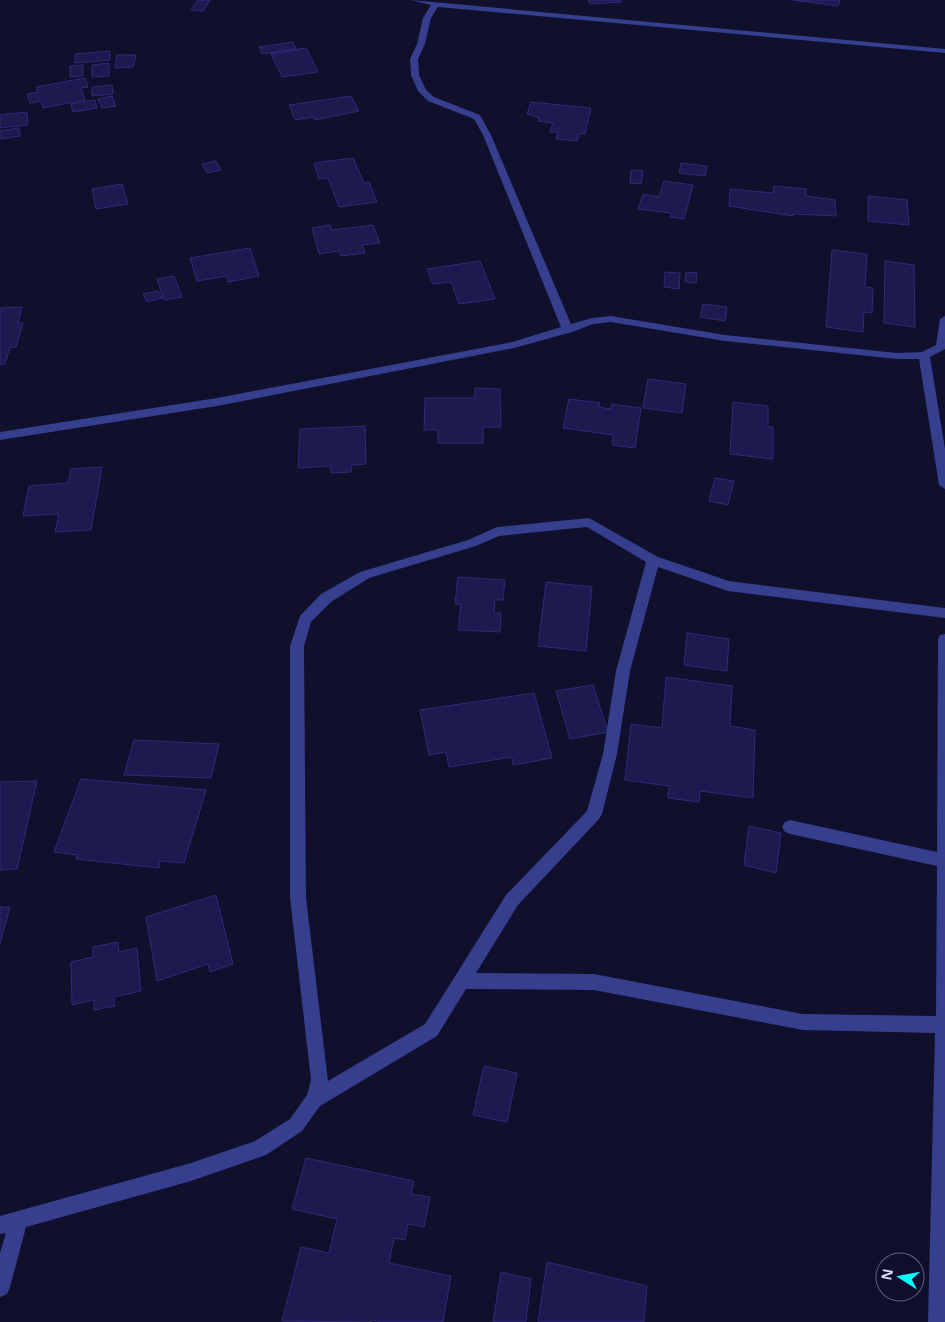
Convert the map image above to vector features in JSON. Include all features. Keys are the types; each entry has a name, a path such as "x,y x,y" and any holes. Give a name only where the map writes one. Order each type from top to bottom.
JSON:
{"street":[{"path":"415,0 436,4 945,51"},
{"path":"436,4 427,18 421,44 414,59 415,75 422,91 431,100 477,117 487,135 568,330"},
{"path":"0,436 218,402 514,345 568,330 592,321 611,319 725,338 897,356 924,355 941,347 945,319"},
{"path":"924,355 945,486"},
{"path":"0,1224 191,1172 260,1149 296,1125 314,1100 320,1080 298,898 296,646 305,620 326,598 365,575 472,543 497,532 590,522 653,560 728,586 945,613"},
{"path":"314,1100 431,1030 512,900 594,814 610,754 623,671 653,560"},
{"path":"938,1322 944,1025 945,639"},
{"path":"790,827 944,861"},
{"path":"462,981 594,982 803,1022 944,1025"},
{"path":"0,1287 19,1219"}],"building":[{"path":"198,0 210,0 203,11 191,10"},
{"path":"588,0 621,0 622,2 590,4"},
{"path":"793,0 840,0 838,6"},
{"path":"293,42 296,49 262,54 259,47"},
{"path":"306,48 318,72 282,77 271,54"},
{"path":"110,51 110,60 75,63 75,54"},
{"path":"117,55 136,55 133,67 115,68"},
{"path":"109,63 109,76 92,77 92,65"},
{"path":"83,65 83,76 70,77 70,66"},
{"path":"85,78 88,87 81,88 85,100 43,108 41,101 30,103 27,94 38,92 36,87"},
{"path":"112,85 113,94 92,96 92,87"},
{"path":"112,96 116,106 102,108 98,99"},
{"path":"351,96 359,111 315,120 314,117 295,120 289,105"},
{"path":"95,100 97,108 73,112 71,104"},
{"path":"531,102 591,108 585,134 579,134 577,141 556,139 558,132 550,132 553,123 538,121 539,118 527,114"},
{"path":"27,112 28,125 0,128 0,115"},
{"path":"19,128 20,136 0,139 0,131"},
{"path":"353,158 364,183 369,182 377,202 339,207 328,178 319,179 314,163"},
{"path":"216,161 221,170 207,173 202,164"},
{"path":"681,163 707,166 705,176 679,173"},
{"path":"631,170 643,171 641,184 630,183"},
{"path":"664,181 693,185 684,219 670,217 671,213 638,209 643,194 659,197"},
{"path":"122,184 128,204 96,209 92,189"},
{"path":"774,186 806,189 806,196 835,200 836,216 793,214 793,216 729,206 730,189 773,193"},
{"path":"868,196 907,200 909,225 868,221"},
{"path":"330,225 332,230 373,225 380,243 362,245 365,253 341,256 339,251 319,254 312,228"},
{"path":"250,248 259,276 228,282 227,276 197,281 190,258"},
{"path":"832,250 867,254 865,287 873,288 872,313 864,312 863,332 826,327"},
{"path":"480,261 495,299 459,304 451,282 433,284 427,269"},
{"path":"885,261 914,265 915,327 884,323"},
{"path":"665,272 680,273 679,289 664,287"},
{"path":"686,272 697,273 696,283 685,282"},
{"path":"174,276 182,297 164,300 157,279"},
{"path":"158,291 162,298 147,302 143,294"},
{"path":"703,304 727,307 725,321 700,317"},
{"path":"22,307 18,323 23,323 16,347 10,347 5,364 0,365 0,308"},
{"path":"648,379 686,384 682,413 643,408"},
{"path":"475,388 500,389 501,427 483,427 483,443 438,443 438,430 424,430 425,398 475,398"},
{"path":"569,399 600,403 599,407 611,409 612,404 641,408 635,448 612,445 613,435 563,428"},
{"path":"733,402 768,406 768,427 773,427 773,459 730,454"},
{"path":"365,426 366,464 352,465 351,472 331,473 331,466 298,468 300,429"},
{"path":"102,467 91,530 55,532 59,514 23,516 29,486 68,483 71,469"},
{"path":"715,478 734,481 728,505 709,501"},
{"path":"458,577 505,580 503,600 495,600 494,613 501,613 500,632 458,630 461,604 455,604"},
{"path":"546,582 592,587 586,651 538,646"},
{"path":"687,633 729,639 727,671 684,665"},
{"path":"666,677 732,686 730,726 755,730 753,798 700,791 699,802 668,798 669,786 625,780 631,724 662,728"},
{"path":"593,685 608,732 570,739 556,691"},
{"path":"534,693 552,758 513,765 512,757 449,767 446,752 429,755 420,710"},
{"path":"134,740 219,744 211,778 124,775"},
{"path":"81,779 206,790 184,863 160,861 159,868 76,859 77,855 54,852"},
{"path":"37,781 17,869 0,870 0,782"},
{"path":"749,826 781,833 776,873 744,865"},
{"path":"216,895 233,964 210,972 208,964 157,981 146,917"},
{"path":"0,907 10,907 0,944"},
{"path":"118,942 119,952 137,948 141,991 114,997 115,1006 94,1010 94,1000 72,1005 71,962 93,957 93,947"},
{"path":"484,1066 517,1073 507,1122 473,1115"},
{"path":"306,1158 414,1181 411,1194 430,1197 424,1227 408,1224 405,1240 394,1238 389,1263 451,1276 443,1322 381,1322 372,1320 371,1322 282,1321 301,1247 329,1253 337,1219 292,1209"},
{"path":"547,1262 647,1286 644,1322 538,1322"},
{"path":"501,1272 531,1279 526,1322 493,1322"}]}
